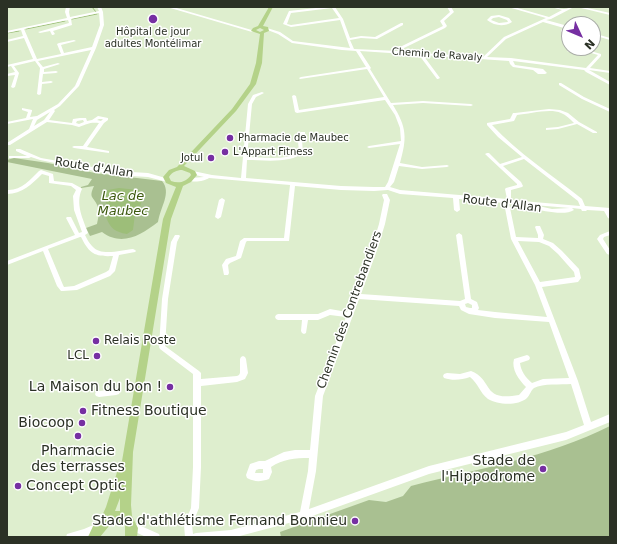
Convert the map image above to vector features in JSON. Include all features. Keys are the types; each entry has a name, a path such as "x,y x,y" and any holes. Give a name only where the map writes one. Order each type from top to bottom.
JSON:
{"main road":[{"path":"168,179 243,99 253,84 261,30 271,7"},
{"path":"130,527 125,505 128,452 167,219 181,184 191,180 191,164 209,137"},
{"path":"179,168 192,172"},
{"path":"168,179 181,184"},
{"path":"167,219 166,210 172,190 168,179"},
{"path":"94,537 111,508 128,452"},
{"path":"102,524 114,516 119,516 130,527"}],"street":[{"path":"68,7 68,18 74,28"},
{"path":"34,119 53,109 66,99 77,86 94,48 101,27 101,12 99,7"},
{"path":"169,7 242,28 261,30"},
{"path":"333,7 291,10 285,24 291,26 341,20"},
{"name":"Chemin des Contrebandiers","path":"304,515 314,454 318,396 350,315 382,224 389,191 403,142 402,128 398,117 369,68 355,50 341,20 333,7"},
{"path":"400,52 403,47 444,27 445,26 442,21 452,12 449,7"},
{"path":"510,7 550,18"},
{"path":"553,7 565,10"},
{"path":"484,58 501,42 520,30 544,21 572,7"},
{"path":"579,7 610,14"},
{"path":"7,32 101,12"},
{"path":"506,24 510,21 505,18 495,16 489,19 491,22 496,24 506,24 520,30"},
{"path":"544,21 561,26"},
{"path":"40,32 71,24"},
{"path":"349,39 361,37 376,38 402,24"},
{"path":"22,28 42,68 39,94"},
{"path":"51,30 53,34"},
{"name":"Chemin de Ravaly","path":"261,30 281,35 292,42 303,44 355,50 511,59 610,72"},
{"path":"63,54 60,47 72,44 78,34"},
{"path":"7,41 26,37"},
{"path":"7,66 94,48"},
{"path":"601,54 604,50"},
{"path":"419,53 438,78"},
{"path":"590,69 599,56"},
{"path":"511,59 514,66 534,69"},
{"path":"42,68 58,64"},
{"path":"12,65 17,73 13,87"},
{"path":"301,78 369,68"},
{"path":"590,69 596,76 610,84"},
{"path":"590,69 596,76"},
{"path":"42,73 56,72"},
{"path":"7,75 17,73"},
{"path":"40,83 51,82"},
{"path":"560,84 583,98 610,111"},
{"path":"243,180 250,104 254,96 262,93"},
{"path":"294,96 297,112 387,98"},
{"path":"390,104 423,102 471,105"},
{"path":"24,109 30,111 34,119 31,129"},
{"path":"8,144 48,120 53,109"},
{"path":"584,209 580,200 525,157 500,136 489,124 512,120 513,116 519,113 549,110 560,111 577,123 595,132"},
{"path":"34,119 48,120"},
{"path":"7,123 34,119 73,124 73,122 77,119 102,122 84,148"},
{"path":"548,129 577,123"},
{"path":"245,159 278,159 297,157 301,152 300,141 304,138 303,132"},
{"path":"9,157 17,148 24,135"},
{"path":"369,147 403,142"},
{"name":"Route d'Allan","path":"8,144 40,158"},
{"path":"74,147 106,152"},
{"path":"488,154 519,183 520,186 508,189 507,201 514,239 538,285 574,381 589,427"},
{"name":"Route d'Allan","path":"9,157 40,158 115,173 168,179"},
{"path":"501,165 525,157"},
{"path":"397,164 422,168 446,166"},
{"path":"7,192 14,192 22,188 41,172 51,175 51,182 72,185 79,189 76,196 82,235"},
{"name":"Route d'Allan","path":"192,172 212,178"},
{"name":"Route d'Allan","path":"191,180 212,178 374,189 456,198 507,201 552,211 584,209 608,212"},
{"path":"226,272 226,264 228,261 239,258 243,241 246,239 287,240 293,184"},
{"path":"456,198 457,210"},
{"path":"218,217 222,200"},
{"path":"69,218 91,249 96,252 116,254 133,252"},
{"path":"538,227 541,235 540,240"},
{"path":"609,254 600,239 602,236 610,233"},
{"path":"7,263 82,235"},
{"path":"459,235 471,301 476,308 471,311"},
{"path":"177,236 174,242 166,299 162,347 194,369 197,373 197,467 195,508 188,525 189,537"},
{"path":"514,239 540,240 548,243 557,249 577,271 578,278 576,280 538,285"},
{"path":"45,249 60,286 63,289 75,288 108,274 112,271 116,254"},
{"path":"357,296 462,304 464,301 471,301 488,313"},
{"path":"462,304 465,309 471,311 495,315 551,320"},
{"path":"278,318 318,317 330,312 350,315"},
{"path":"304,331 305,317"},
{"path":"527,358 516,361 516,367 525,382 531,386"},
{"path":"197,383 238,379 242,377 244,372 242,359"},
{"path":"447,376 460,377 471,374 478,378 490,396 495,398 521,398 531,386 542,382 574,381"},
{"path":"99,394 116,392"},
{"path":"196,537 230,534 304,515 430,470 566,436 610,418"},
{"path":"266,465 272,461 294,453 314,454"},
{"path":"70,537 85,533 102,524"},
{"path":"130,527 156,537"}],"shaded area":[{"path":"14,158 48,163 95,173 162,181 165,186 166,195 158,222 131,238 117,239 102,232 90,236 86,228 97,224 99,209 92,197 92,190 94,186 81,187 88,185 92,179 7,162 7,160"},
{"name":"Stade de l'Hippodrome","path":"610,426 610,537 281,537 280,532 369,500 386,502 403,496 411,486 538,454 587,437"}],"water":[{"name":"Lac de Maubec","path":"119,188 138,190 144,193 140,207 135,214 133,230 127,234 114,229 109,224 106,217 109,211 103,194 108,190"}],"waterway":[{"path":"92,7 96,12"},
{"path":"72,19 97,14"},
{"path":"26,29 65,21"},
{"path":"7,33 19,31"}],"place":[{"name":"Hôpital de jour adultes Montélimar","path":"153,19"},
{"name":"Pharmacie de Maubec","path":"230,138"},
{"name":"L'Appart Fitness","path":"225,152"},
{"name":"Jotul","path":"211,158"},
{"name":"Relais Poste","path":"96,341"},
{"name":"LCL","path":"97,356"},
{"name":"La Maison du bon !","path":"170,387"},
{"name":"Fitness Boutique","path":"83,411"},
{"name":"Biocoop","path":"82,423"},
{"name":"Pharmacie des terrasses","path":"78,436"},
{"name":"Stade de l'Hippodrome","path":"543,469"},
{"name":"Concept Optic","path":"18,486"},
{"name":"Stade d'athlétisme Fernand Bonnieu","path":"355,521"}]}
